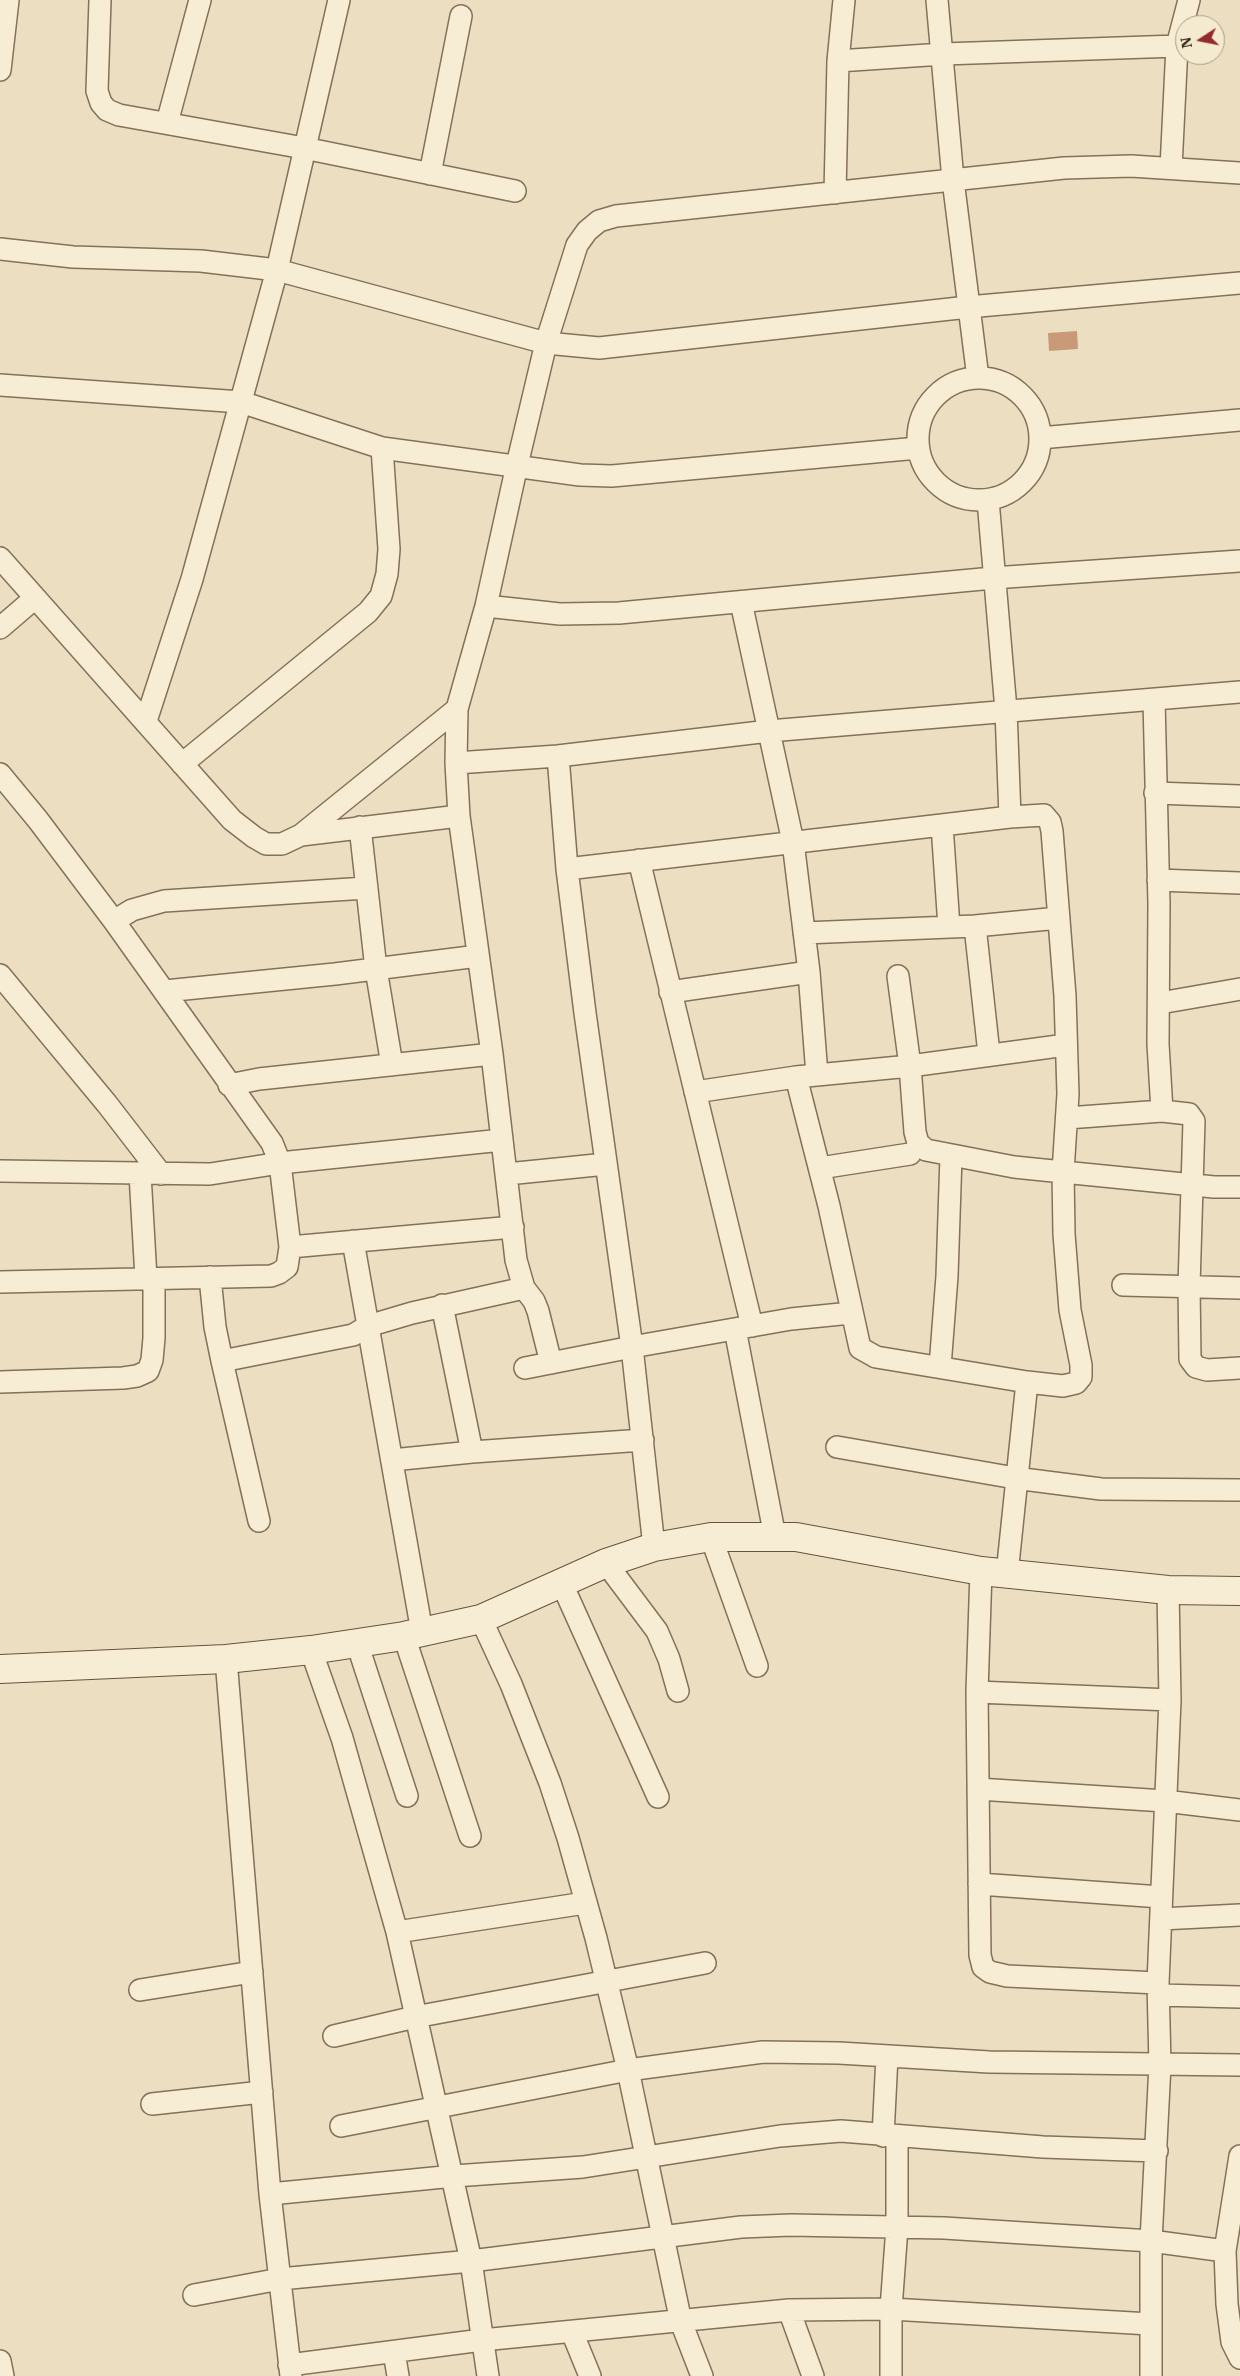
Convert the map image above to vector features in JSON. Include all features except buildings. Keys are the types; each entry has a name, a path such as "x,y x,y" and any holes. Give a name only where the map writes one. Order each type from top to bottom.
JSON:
{"main road":[{"path":"0,1669 226,1659 311,1650 413,1634 481,1619 606,1563 654,1547 711,1538 796,1537 994,1572 1168,1590 1240,1591"}],"street":[{"path":"0,70 8,0"},
{"path":"100,0 97,91 101,103 107,110 119,115 304,148 515,191"},
{"path":"167,123 200,0"},
{"path":"146,721 192,579 277,270 339,0"},
{"path":"835,193 838,61 844,0"},
{"path":"937,0 953,180 978,378"},
{"path":"1185,15 1189,0"},
{"path":"430,174 461,16"},
{"path":"838,61 942,54 1175,46"},
{"path":"1171,168 1176,65"},
{"path":"551,1363 534,1300 524,1288 519,1277 492,1054 459,816 456,763 457,709 486,606 516,465 546,343 577,244 598,221 616,216 1064,168 1131,166 1240,173"},
{"path":"0,248 73,256 201,261 277,270 546,343 599,348 968,307 1240,283"},
{"path":"978,378 997,380 1014,389 1028,402 1037,419 1040,438 1038,456 1031,472 1020,486 1004,495 988,500 968,500 950,494 935,482 924,466 918,448 919,427 926,408 940,392 958,381 978,378"},
{"path":"0,385 241,402 382,448 580,475 612,476 918,448"},
{"path":"1040,438 1240,420"},
{"path":"182,764 368,612 382,596 387,574 389,549 382,448"},
{"path":"988,500 993,578 1006,710 1010,817"},
{"path":"0,558 232,820 254,838 266,844 282,844 301,835 457,709"},
{"path":"486,606 560,614 619,613 993,578 1240,561"},
{"path":"0,628 35,598"},
{"path":"741,602 793,842 809,972 817,1075"},
{"path":"456,763 558,756 769,731 1240,692"},
{"path":"1154,700 1160,1003 1158,1044 1162,1111"},
{"path":"558,756 567,868 632,1347 654,1547"},
{"path":"0,774 38,820 114,921 165,991 229,1085 262,1128 280,1163 290,1247 287,1267 271,1276 0,1282"},
{"path":"1155,793 1240,796"},
{"path":"567,868 1010,817 1038,814 1044,816 1050,822 1059,918 1066,1045 1068,1094 1064,1172 1066,1276 1081,1377 1070,1386 1027,1382 876,1356 866,1353 860,1348 820,1168 796,1076"},
{"path":"301,835 459,816"},
{"path":"942,825 949,927"},
{"path":"360,827 376,969 392,1065"},
{"path":"638,860 694,1092 743,1328 775,1537"},
{"path":"1158,880 1240,884"},
{"path":"114,921 132,910 164,901 366,888"},
{"path":"804,933 975,926 1059,918"},
{"path":"975,926 989,1054"},
{"path":"165,991 376,969 478,956"},
{"path":"670,992 809,972"},
{"path":"0,975 107,1104 150,1174 150,1278 154,1338 152,1360 148,1371 137,1376 0,1382"},
{"path":"898,976 918,1143 926,1150 951,1156 1064,1172 1240,1187"},
{"path":"1160,1003 1240,988"},
{"path":"694,1092 796,1076 910,1066 1066,1045"},
{"path":"229,1085 259,1079 492,1054"},
{"path":"1067,1118 1162,1111 1189,1114 1194,1121 1189,1286 1190,1360 1196,1367 1206,1370 1240,1368"},
{"path":"0,1171 210,1174 280,1163 502,1140"},
{"path":"820,1168 910,1154"},
{"path":"940,1367 947,1267 951,1156"},
{"path":"506,1174 606,1164"},
{"path":"290,1247 513,1227"},
{"path":"353,1242 392,1460 413,1634 470,1836"},
{"path":"210,1277 215,1327 259,1521"},
{"path":"1123,1285 1240,1288"},
{"path":"222,1361 353,1335 368,1326 442,1305 524,1288"},
{"path":"442,1305 472,1452"},
{"path":"525,1368 791,1319 852,1313"},
{"path":"1027,1382 1016,1478 994,1572 977,1692 980,1955 983,1967 990,1972 1007,1976 1240,1997"},
{"path":"392,1460 472,1452 643,1440"},
{"path":"837,1447 1016,1478 1101,1489 1240,1490"},
{"path":"711,1538 757,1666"},
{"path":"606,1563 658,1631 669,1659 678,1691"},
{"path":"562,1584 658,1797"},
{"path":"1151,2376 1151,2241 1157,2151 1160,2065 1161,1897 1170,1700 1168,1590"},
{"path":"481,1619 511,1684 550,1783 568,1838 596,1938 628,2070 681,2322 702,2376"},
{"path":"357,1643 407,1796"},
{"path":"311,1650 342,1738 396,1932 435,2108 454,2176 472,2262 488,2376"},
{"path":"226,1659 270,2194 290,2370 394,2352 482,2340 789,2310 891,2309 1150,2324"},
{"path":"977,1692 1170,1700"},
{"path":"978,1789 1165,1801 1240,1810"},
{"path":"979,1884 1161,1897"},
{"path":"396,1932 585,1903"},
{"path":"1161,1918 1240,1915"},
{"path":"334,2036 415,2016 606,1980 704,1964"},
{"path":"140,1990 252,1972"},
{"path":"341,2126 628,2070 763,2052 989,2062 1240,2065"},
{"path":"887,2056 890,2136 897,2227 891,2309 891,2376"},
{"path":"152,2104 262,2092"},
{"path":"270,2194 454,2176 583,2166 780,2136 841,2132 1043,2147 1157,2151"},
{"path":"1240,2156 1236,2215 1225,2251 1233,2304 1232,2342 1240,2358"},
{"path":"194,2295 280,2278 472,2262 741,2227 791,2225 897,2227 1151,2241 1225,2251"},
{"path":"789,2310 813,2376"},
{"path":"572,2332 590,2376"},
{"path":"394,2352 398,2376"},
{"path":"0,2361 3,2376"}]}
